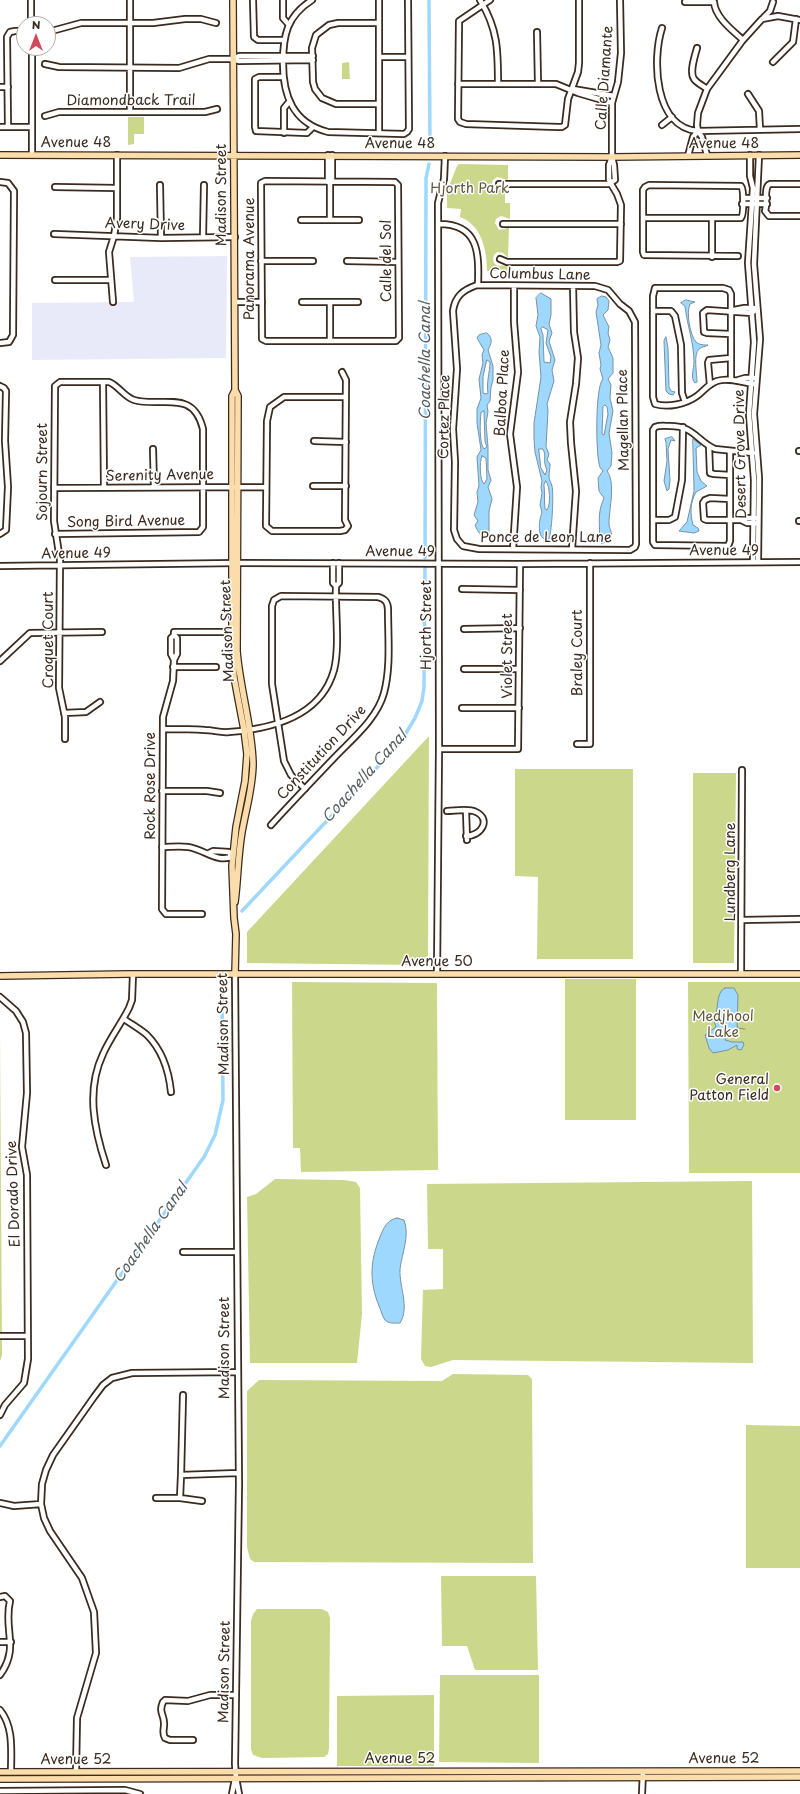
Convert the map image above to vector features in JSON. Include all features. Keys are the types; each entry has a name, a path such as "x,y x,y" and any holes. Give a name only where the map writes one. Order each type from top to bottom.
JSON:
{"main road":[{"name":"Madison Street","path":"233,0 235,237 235,390 232,396 235,486 234,676 252,755 252,778 242,833 234,918"},
{"name":"Avenue 48","path":"0,155 612,157 800,155"},
{"name":"Madison Street","path":"235,974 236,934 232,856 246,773 247,729"},
{"name":"Avenue 50","path":"0,972 74,974 800,974"},
{"name":"Avenue 50","path":"0,976 74,974"},
{"name":"Avenue 52","path":"0,1772 436,1771 643,1775 704,1778 800,1777"},
{"path":"396,1778 407,1775 433,1774 436,1771"},
{"name":"Avenue 52","path":"0,1779 396,1778 643,1775 800,1771"},
{"path":"23,1778 34,1775 74,1775 76,1772"},
{"path":"704,1778 718,1775 738,1775 743,1774 743,1772"}],"street":[{"path":"31,0 31,16"},
{"path":"130,0 130,112"},
{"path":"253,0 254,37 258,40 284,40"},
{"path":"283,0 283,18 289,25"},
{"path":"312,0 298,12 289,25 284,40 283,77 285,91 289,102 298,115 313,127 333,133 404,134 407,132 408,0"},
{"path":"379,0 379,133"},
{"path":"480,0 494,26 496,37 498,84"},
{"path":"490,0 459,21 458,119 460,122 466,124 562,127 565,125 568,99 578,72 579,0"},
{"name":"Calle Diamante","path":"500,260 515,262 620,261 621,205 612,183 609,180 609,165 612,157 612,103 620,69 620,0"},
{"path":"685,2 714,2 714,8 720,16 743,40"},
{"path":"707,155 702,137 698,131 698,113 707,88 743,40 770,11 772,2"},
{"path":"762,19 778,16 798,19 793,42 773,62"},
{"path":"56,30 76,24 153,23 185,19 201,19 216,22"},
{"path":"379,23 338,23 329,25 319,31 314,39 313,58 314,86 317,92 325,100 336,104 379,104"},
{"path":"662,28 659,37 658,86 662,101 672,117 679,124 693,131 800,129"},
{"path":"8,127 7,37 10,32 16,31"},
{"path":"538,32 538,83"},
{"path":"697,48 692,70 693,77 697,82 707,88"},
{"path":"32,56 32,154"},
{"path":"45,64 59,67 179,68 209,59 233,59 239,56 313,58"},
{"path":"379,57 408,57"},
{"path":"283,77 255,78 254,124 256,131 307,133 313,127"},
{"path":"458,84 556,84 572,89 578,93 598,96 614,96"},
{"path":"0,87 8,87"},
{"path":"748,94 759,111 760,129"},
{"path":"598,96 612,103"},
{"path":"284,133 284,108 289,102"},
{"name":"Diamondback Trail","path":"45,116 59,112 205,112 217,109"},
{"path":"662,125 672,117"},
{"path":"0,127 32,127"},
{"path":"688,156 693,137 698,131"},
{"path":"113,302 109,252 114,236 117,218 117,155"},
{"path":"330,155 330,220"},
{"name":"Desert Grove Drive","path":"750,155 750,176 755,188"},
{"name":"Desert Grove Drive","path":"755,562 754,414 760,339 754,278 755,188 759,155"},
{"name":"Hjorth Street","path":"437,974 439,749 438,203 444,179 445,156"},
{"name":"Panorama Avenue","path":"330,182 265,181 261,183 262,339 266,341 330,340"},
{"path":"0,182 8,183 12,186 14,191 13,332 11,340 7,343 0,343"},
{"name":"Calle del Sol","path":"330,182 395,182 398,185 399,338 396,341 330,340"},
{"path":"499,184 612,183"},
{"path":"203,237 204,184"},
{"path":"800,184 770,184 766,188 767,204 765,212 769,216 800,216"},
{"path":"160,185 161,238"},
{"path":"643,218 741,218 743,215 743,188 739,186 649,185 645,186 643,190 643,218 644,255 712,257 738,256"},
{"path":"55,187 117,188"},
{"path":"742,198 767,204"},
{"path":"742,204 767,198"},
{"name":"Desert Grove Drive","path":"754,450 749,414 754,342 748,263 755,201"},
{"path":"712,218 712,257"},
{"path":"301,220 359,220"},
{"path":"438,224 452,224 467,231 479,256 478,285"},
{"path":"503,224 621,224"},
{"name":"Avery Drive","path":"54,234 161,238 235,237"},
{"path":"261,261 314,261"},
{"path":"347,261 398,262"},
{"path":"55,280 111,280"},
{"name":"Columbus Lane","path":"460,294 464,290 478,285 573,286 603,288 608,290 616,300"},
{"name":"Balboa Place","path":"512,549 517,487 510,434 518,372 514,322 514,286"},
{"path":"572,550 576,491 570,442 570,422 575,396 578,364 574,332 573,286"},
{"path":"730,380 730,292 726,288 657,288 654,293 653,311 653,397 655,404 677,404 685,402 697,396 710,384 717,381 757,381"},
{"name":"Cortez Place","path":"459,542 455,536 453,521 456,475 453,424 457,368 453,311 454,304 460,294"},
{"name":"Magellan Place","path":"616,300 629,311 635,322 635,547"},
{"path":"235,302 262,302"},
{"path":"302,302 358,302"},
{"path":"330,302 330,340"},
{"path":"730,334 707,334 703,328 703,313 705,311 752,310 757,308"},
{"path":"653,311 671,311 675,316 680,345 682,392 685,402"},
{"path":"710,384 709,360 731,358"},
{"path":"342,372 346,380 346,397 346,442 346,486 345,520 348,526 345,530 272,531 268,529 266,526 267,421 270,407 284,397 346,397"},
{"name":"Sojourn Street","path":"60,565 59,548 55,534 54,386 60,382 103,382"},
{"path":"104,488 103,382 115,385 132,399 139,401 177,401 191,407 194,410 203,429 203,487"},
{"path":"2,387 7,395 5,441 8,487 7,526 2,533"},
{"path":"730,451 730,542 728,546 654,545 653,430 655,427 683,427 694,433 709,446 720,450 754,450"},
{"path":"654,520 669,520 675,516 682,480 683,427"},
{"path":"314,441 346,442"},
{"path":"709,446 710,472 714,474 730,475"},
{"path":"153,449 154,487"},
{"path":"314,486 346,486"},
{"name":"Song Bird Avenue","path":"55,534 199,532 203,527 203,487"},
{"name":"Serenity Avenue","path":"54,488 266,487"},
{"path":"730,499 707,499 703,503 704,519 741,520 747,523 755,520"},
{"name":"Ponce de Leon Lane","path":"459,542 463,546 475,549 630,550 635,547"},
{"name":"Avenue 49","path":"0,566 235,563 520,564 800,562"},
{"path":"333,563 333,583 336,586"},
{"path":"162,729 227,732 278,723 300,715 310,707 319,698 329,683 336,658 336,586 339,583 339,563"},
{"name":"Braley Court","path":"577,744 590,744 590,563"},
{"name":"Violet Street","path":"439,749 518,749 520,564"},
{"name":"Croquet Court","path":"60,565 58,633 59,688 64,713 65,738"},
{"path":"333,576 339,576"},
{"path":"462,589 520,590"},
{"path":"305,789 291,775 287,768 278,723 272,684 272,606 274,600 281,596 336,597"},
{"name":"Constitution Drive","path":"271,825 361,729 379,706 384,693 388,671 387,602 384,598 378,596 336,597"},
{"path":"464,629 520,628"},
{"path":"0,661 30,633 102,632"},
{"name":"Rock Rose Drive","path":"202,914 163,912 163,717 173,681 173,667 177,649 177,638 174,634 234,632"},
{"path":"173,667 216,666"},
{"path":"464,669 519,669"},
{"path":"64,713 86,712 100,702"},
{"path":"462,708 519,708"},
{"name":"Lundberg Lane","path":"741,974 742,770"},
{"path":"162,791 207,791 220,793"},
{"path":"447,811 466,811 478,813 482,818 483,827 480,833 466,838 466,811"},
{"path":"162,847 188,847 209,853 213,857 229,859 232,856 229,852 213,851 209,853"},
{"path":"221,852 221,858"},
{"path":"742,920 800,919"},
{"path":"106,1165 95,1128 93,1106 94,1089 103,1054 116,1030 124,1019 132,1000 133,974"},
{"name":"Madison Street","path":"235,974 238,1372 236,1778 239,1794"},
{"name":"El Dorado Drive","path":"0,997 16,1011 23,1022 26,1033 27,1094 22,1147 27,1175 28,1359 24,1383 5,1405 0,1415"},
{"path":"124,1019 146,1035 156,1047 169,1075 171,1092"},
{"path":"183,1252 237,1252"},
{"path":"0,1336 27,1336"},
{"path":"76,1772 77,1718 96,1653 94,1612 82,1578 50,1531 44,1518 41,1504 44,1477 53,1455 103,1385 112,1378 132,1372 238,1372"},
{"path":"180,1498 183,1395"},
{"path":"181,1475 238,1473"},
{"path":"156,1498 180,1498 202,1501"},
{"path":"0,1503 14,1506 41,1504"},
{"path":"0,1597 5,1596 9,1599 11,1642 9,1660 0,1675"},
{"path":"0,1642 11,1642"},
{"path":"193,1740 170,1740 165,1738 163,1733 164,1722 160,1712 163,1702 165,1700 188,1701 210,1695 236,1695"},
{"path":"0,1710 7,1722 10,1732 11,1772"},
{"path":"642,1794 643,1775"},
{"name":"Madison Street","path":"232,1794 236,1778"},
{"path":"0,1791 124,1790 140,1794"}],"shaded area":[{"path":"227,256 226,358 32,360 32,303 134,302 130,257"}],"green space":[{"path":"349,62 350,79 342,79 342,63"},
{"path":"128,117 144,117 144,134 134,134 134,144 128,145"},
{"name":"Hjorth Park","path":"459,164 508,165 508,180 497,177 493,180 491,186 497,191 505,187 505,203 510,203 510,219 501,216 496,219 495,223 499,230 509,227 508,258 503,253 497,252 493,259 495,264 498,266 508,265 509,271 487,271 486,255 478,232 474,226 460,217 461,209 447,208 447,191"},
{"path":"429,736 428,956 418,965 247,963 247,932"},
{"path":"515,769 633,769 633,959 537,959 538,877 515,876"},
{"path":"693,773 736,773 734,963 693,963"},
{"path":"565,979 636,979 636,1120 565,1120"},
{"path":"292,982 437,983 438,1170 301,1172 300,1148 293,1148"},
{"name":"Medjhool Lake","path":"688,982 800,982 800,1173 689,1173"},
{"path":"0,1032 2,1355 0,1361"},
{"path":"275,1179 344,1180 356,1182 360,1188 362,1314 357,1363 250,1363 247,1197 256,1194"},
{"path":"752,1181 753,1363 453,1360 431,1367 425,1366 421,1359 423,1290 443,1289 443,1249 428,1249 427,1184"},
{"path":"453,1374 528,1375 532,1379 533,1563 254,1562 250,1559 247,1547 247,1391 259,1380 442,1381"},
{"path":"746,1425 800,1426 800,1568 746,1568"},
{"path":"441,1576 536,1576 538,1670 475,1670 467,1646 442,1646"},
{"path":"257,1609 322,1609 328,1612 330,1618 329,1748 328,1754 324,1757 262,1758 253,1755 251,1749 251,1621 253,1614"},
{"path":"440,1675 539,1675 539,1763 439,1762"},
{"path":"434,1695 434,1766 337,1766 337,1696"}],"water":[{"path":"541,293 551,299 551,315 549,324 552,333 549,341 555,360 552,370 554,381 547,404 546,447 549,454 547,460 550,464 549,478 552,486 553,497 552,523 548,541 544,539 539,529 542,512 540,505 542,481 535,452 534,439 534,423 541,377 539,352 540,337 536,326 538,315 536,298","holes":["543,327 548,330 546,343 551,357 550,363 544,362 543,335 541,329","539,449 543,449 545,454 547,470 545,475 541,468","546,481 550,496 547,510 545,509 544,485"]},
{"path":"602,296 606,297 609,301 608,310 603,315 609,327 608,333 610,340 608,347 613,358 613,373 608,379 611,385 610,398 613,411 609,433 612,453 611,466 607,471 610,476 612,489 609,523 611,538 602,544 599,541 599,515 604,498 599,491 598,478 603,471 599,466 598,456 597,406 600,384 603,379 600,369 601,365 599,353 601,345 596,312 598,305 597,299","holes":["605,405 607,407 608,414 604,435 602,434 603,407"]},
{"path":"686,300 695,302 690,304 688,313 689,324 694,339 699,344 708,345 700,348 697,352 697,382 695,383 692,376 694,355 692,341 685,306 681,303"},
{"path":"487,333 491,337 491,344 488,350 493,366 493,380 490,401 487,405 488,412 486,423 488,470 491,480 488,487 492,499 489,511 489,533 486,537 480,534 477,529 475,525 478,521 474,515 478,502 477,492 479,486 477,457 481,450 477,423 477,409 481,398 479,379 483,363 482,355 484,350 477,338 479,335","holes":["487,360 490,362 487,385 488,393 486,394 483,393 483,377","484,411 485,442 487,447 484,449 482,446 480,426 481,413","482,456 486,458 487,479 484,484 480,467"]},
{"path":"666,337 668,348 669,387 671,391 675,392 673,395 666,391 664,341"},
{"path":"672,437 675,441 671,440 668,449 670,480 669,489 667,491 664,481 667,461 665,439"},
{"path":"693,439 701,445 696,448 697,472 701,481 707,486 696,492 693,500 691,508 692,521 693,525 698,528 699,531 694,533 679,531 687,522 694,491"},
{"path":"725,988 734,988 738,995 737,1033 734,1036 726,1036 725,1040 732,1042 743,1042 744,1045 741,1050 737,1049 737,1045 728,1050 713,1053 709,1048 705,1035 716,1027 714,1021 718,998 722,990"},
{"path":"397,1218 404,1220 406,1226 406,1238 400,1269 404,1310 400,1323 390,1323 383,1317 376,1297 372,1280 372,1271 374,1254 383,1230 388,1222"}],"waterway":[{"name":"Coachella Canal","path":"429,0 430,148"},
{"name":"Coachella Canal","path":"425,558 426,178 429,164"},
{"name":"Coachella Canal","path":"242,911 400,743 415,718 422,701 424,687 425,567"},
{"name":"Coachella Canal","path":"0,1446 204,1157 215,1135 223,1100 222,991"},
{"path":"737,1028 745,1029"}],"place":[{"name":"General Patton Field","path":"777,1088"}]}
